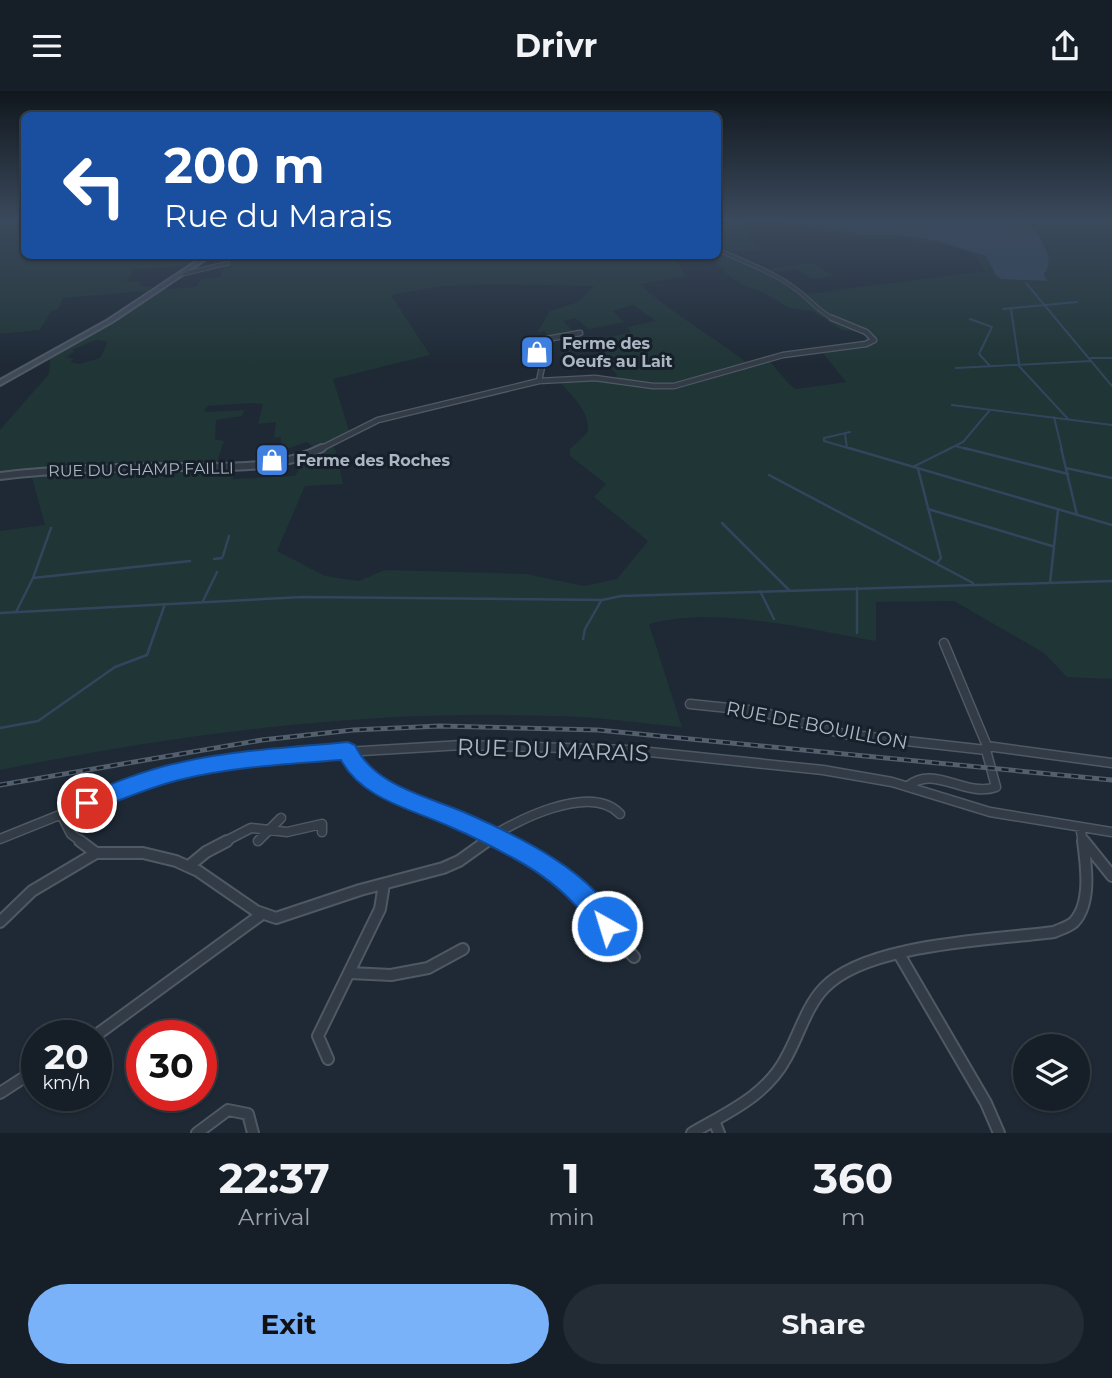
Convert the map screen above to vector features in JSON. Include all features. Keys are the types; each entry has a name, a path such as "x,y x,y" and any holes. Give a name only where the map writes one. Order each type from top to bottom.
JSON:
{"street":[{"path":"0,383 96,329 191,269"},
{"path":"183,274 205,269"},
{"name":"RUE DU CHAMP FAILLI","path":"0,476 58,469 267,465 308,455 378,420 539,381 595,377 653,386 674,386 770,358 866,344 874,340 866,332 826,316 795,288 760,269"},
{"path":"539,381 542,367 536,341 580,333"},
{"path":"908,786 910,782 920,778 932,778 976,791 996,787 986,748 944,643"},
{"name":"RUE DE BOUILLON","path":"691,703 758,711 844,734 1112,764"},
{"name":"RUE DU MARAIS","path":"0,839 139,783 183,770 279,757 462,745 542,745 629,750 823,770 908,786 990,812 1112,832"},
{"path":"348,751 349,758 362,772 385,789 492,836 526,853 558,875 585,899 634,957"},
{"path":"0,922 15,903 33,888 96,853 139,851 189,866 262,914 277,918 384,884 444,869 474,853 492,836 523,820 561,807 596,801 610,804 620,814"},
{"path":"61,814 71,834 96,853"},
{"path":"258,841 281,818"},
{"path":"189,866 206,852 239,832 251,828 287,832 322,824 322,832"},
{"path":"692,1133 716,1127 769,1084 813,1001 835,977 869,960 1054,932 1072,923 1083,907 1083,839 1080,827"},
{"path":"1083,839 1112,876"},
{"path":"328,1059 318,1036 380,909 384,884"},
{"path":"112,1024 262,914"},
{"path":"350,972 391,975 428,968 463,949"},
{"path":"899,954 986,1103 999,1133"},
{"path":"0,1093 21,1079"},
{"path":"197,1133 228,1110 248,1114 253,1133"}],"green space":[{"path":"0,269 148,269 134,270 126,282 141,282 139,287 150,287 148,291 63,298 58,309 51,311 40,330 0,334"},
{"path":"224,269 681,269 686,276 639,284 746,362 766,357 796,389 846,382 818,347 864,340 867,337 858,332 842,330 812,311 789,308 727,274 722,269 822,269 834,276 813,279 796,269 767,272 801,295 985,271 984,269 993,269 999,278 1044,282 1046,269 1112,269 1112,679 1067,677 1044,653 954,601 876,602 876,641 733,618 676,619 649,624 682,727 555,716 416,716 346,720 206,735 0,770 0,531 45,525 31,474 0,478 0,430 49,374 50,359 46,355 88,331 95,332 164,289 196,287 201,279 220,278","holes":["443,286 594,286 578,302 550,311 537,333 544,331 548,336 575,333 563,321 575,318 589,329 624,322 613,311 633,305 656,321 627,327 631,332 599,340 591,336 575,341 584,351 594,349 617,375 614,381 559,381 579,404 588,424 588,432 570,449 570,456 606,484 594,497 648,541 617,579 584,586 526,574 385,570 359,581 325,576 277,551 305,486 343,484 333,447 351,437 333,379 430,355 391,295","96,340 106,341 107,344 100,358 79,364 70,362 74,359 66,357 75,351 72,350","263,404 258,424 276,422 274,438 281,437 281,443 287,449 307,442 320,452 298,461 295,476 233,479 236,471 214,471 224,441 215,439 216,420 242,416 244,410 204,412 207,406"]}],"water":[{"path":"993,269 1047,269 1044,274 1047,281 1001,279"}],"waterway":[{"path":"1026,283 1044,305"},
{"path":"1044,305 1077,302"},
{"path":"1003,309 1044,305"},
{"path":"1044,305 1112,386"},
{"path":"1011,309 1019,363"},
{"path":"970,319 992,327 979,354 990,366"},
{"path":"1091,358 1112,358"},
{"path":"956,368 1091,361"},
{"path":"1018,365 1068,419"},
{"path":"952,405 1054,418"},
{"path":"955,446 963,442 990,410"},
{"path":"1054,418 1112,425"},
{"path":"1054,418 1062,450"},
{"path":"847,448 824,441 824,438 850,432"},
{"path":"845,434 847,448"},
{"path":"913,467 955,446"},
{"path":"955,446 971,450"},
{"path":"847,448 855,450"},
{"path":"849,448 913,467"},
{"path":"964,448 1067,474"},
{"path":"1061,448 1067,474"},
{"path":"913,467 1077,515"},
{"path":"1066,468 1112,478"},
{"path":"918,469 928,509"},
{"path":"1067,474 1077,515"},
{"path":"769,475 973,583"},
{"path":"928,509 1052,546"},
{"path":"928,509 941,558 937,563"},
{"path":"1050,583 1058,510"},
{"path":"1077,515 1112,525"},
{"path":"722,523 789,590"},
{"path":"33,578 51,528"},
{"path":"223,556 229,536"},
{"path":"214,559 222,558"},
{"path":"33,578 190,561"},
{"path":"203,601 217,572"},
{"path":"16,612 33,578"},
{"path":"1050,583 1112,581"},
{"path":"857,589 1050,583"},
{"path":"760,592 857,589"},
{"path":"857,589 857,633"},
{"path":"165,604 303,597 602,600 621,596 760,592"},
{"path":"760,592 774,619"},
{"path":"583,639 585,629 601,601"},
{"path":"0,613 165,604"},
{"path":"0,728 38,721 115,667 147,655 165,604"}],"railway":[{"path":"0,785 262,740 353,730 440,726 598,730 1112,780"}],"place":[{"name":"Ferme des Oeufs au Lait","path":"537,352"},
{"name":"Ferme des Roches","path":"272,460"}],"route":[{"path":"87,803 183,770 348,751 349,758 362,772 385,789 526,853 558,875 585,899 607,926"}]}
